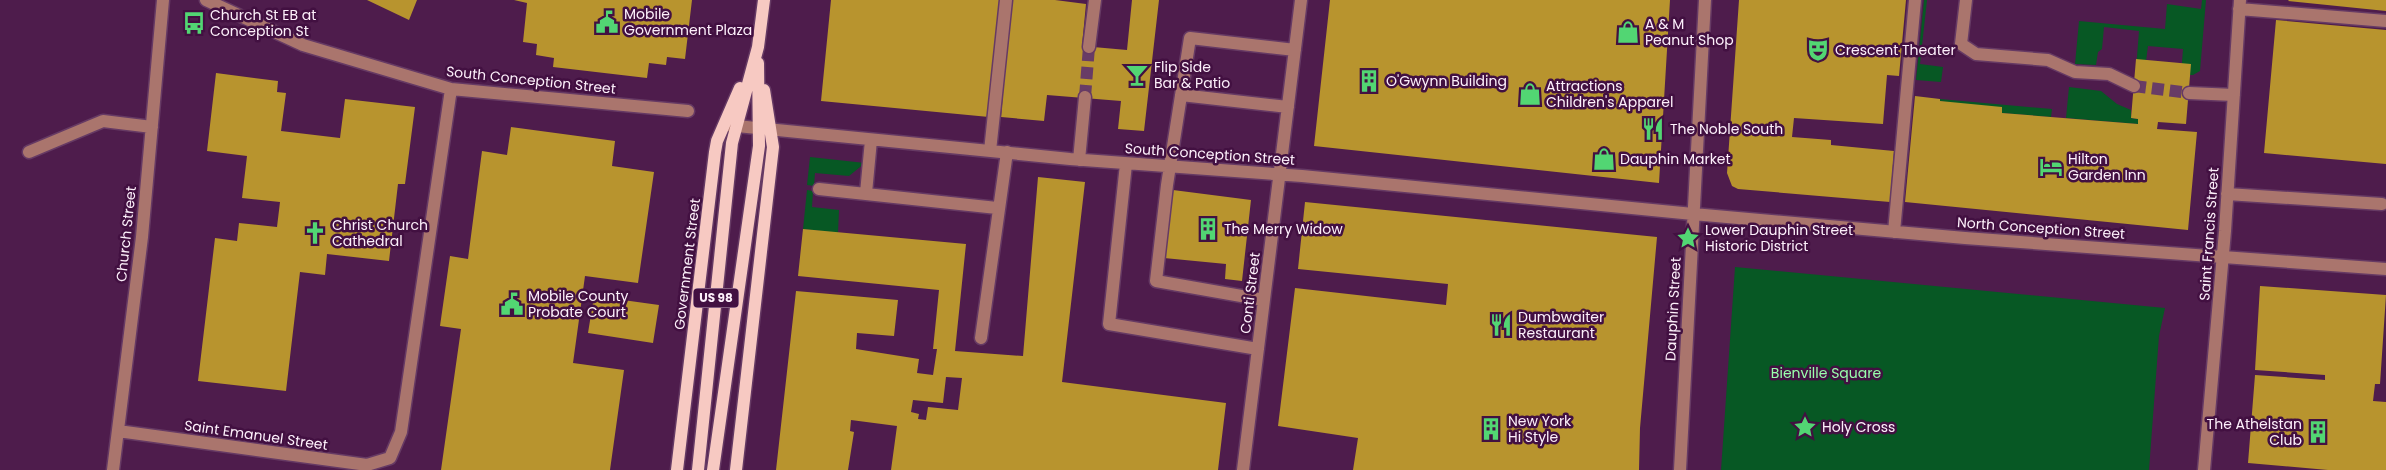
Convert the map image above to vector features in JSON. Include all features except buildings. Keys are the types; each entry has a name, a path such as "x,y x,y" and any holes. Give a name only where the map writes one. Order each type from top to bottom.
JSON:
{"main road":[{"name":"Government Street","path":"736,470 773,148 764,129 755,70 764,0"},
{"name":"Government Street","path":"698,470 730,154 731,125 739,91 755,70"},
{"name":"Government Street","path":"677,470 716,152 731,125"},
{"name":"Government Street","path":"713,470 757,160 764,129"}],"street":[{"name":"Church Street","path":"113,470 142,236 163,0"},
{"name":"South Conception Street","path":"206,0 304,45 452,89 688,111"},
{"path":"990,150 1006,0"},
{"path":"1089,46 1095,0"},
{"name":"Conti Street","path":"1243,470 1301,0"},
{"name":"Dauphin Street","path":"1680,470 1705,0"},
{"path":"1894,232 1915,0"},
{"path":"1966,0 1961,44 1976,54 2048,60 2075,72 2109,74 2134,86"},
{"path":"2240,4 2386,21"},
{"name":"Saint Francis Street","path":"2204,470 2223,257 2240,4"},
{"path":"1264,300 1156,280 1170,167 1190,38 1295,50"},
{"name":"Saint Emanuel Street","path":"118,431 367,465 390,458 401,432 452,89"},
{"path":"2189,93 2234,94"},
{"path":"1181,94 1288,107"},
{"path":"1080,160 1085,97"},
{"path":"29,152 103,121 152,127"},
{"name":"South Conception Street","path":"731,125 1080,160 1280,174 1693,214"},
{"path":"866,193 871,140"},
{"path":"981,338 1007,152"},
{"path":"1126,164 1109,324 1258,349"},
{"path":"819,189 998,208"},
{"path":"2227,194 2382,204"},
{"name":"North Conception Street","path":"1693,214 1894,232 2386,269"}],"green space":[{"path":"1924,0 1927,0 1920,64 1943,67 1941,82 1916,80"},
{"path":"2202,0 2206,0 2200,71 2193,75 2181,75 2183,49 2148,46 2145,69 2136,69 2139,31 2104,27 2102,49 2098,52 2096,65 2075,64 2079,21 2165,29 2167,4 2201,9"},
{"path":"2069,87 2101,91 2117,104 2131,110 2131,118 2138,119 2138,124 2066,118"},
{"path":"1940,99 2052,109 2051,117 2002,113 1940,101"},
{"path":"810,157 865,163 849,176 815,173 814,186 807,185"},
{"path":"807,190 813,191 812,207 839,210 838,233 803,229"},
{"name":"Bienville Square","path":"1735,267 2165,308 2159,336 2149,470 1721,470"}],"tunnel":[{"path":"1085,97 1089,47"},
{"path":"2134,86 2189,93"}],"place":[{"name":"Mobile Government Plaza","path":"607,22"},
{"name":"Church St EB at Conception St","path":"194,23"},
{"name":"A & M Peanut Shop","path":"1628,32"},
{"name":"Crescent Theater","path":"1818,50"},
{"name":"Flip Side Bar & Patio","path":"1137,75"},
{"name":"O'Gwynn Building","path":"1369,81"},
{"name":"Attractions Children's Apparel","path":"1530,94"},
{"name":"The Noble South","path":"1653,129"},
{"name":"Dauphin Market","path":"1604,159"},
{"name":"Hilton Garden Inn","path":"2051,167"},
{"name":"The Merry Widow","path":"1208,229"},
{"name":"Christ Church Cathedral","path":"315,233"},
{"name":"Lower Dauphin Street Historic District","path":"1688,238"},
{"name":"Mobile County Probate Court","path":"512,304"},
{"name":"Dumbwaiter Restaurant","path":"1501,325"},
{"name":"Holy Cross","path":"1805,427"},
{"name":"New York Hi Style","path":"1491,429"},
{"name":"The Athelstan Club","path":"2318,432"}]}
